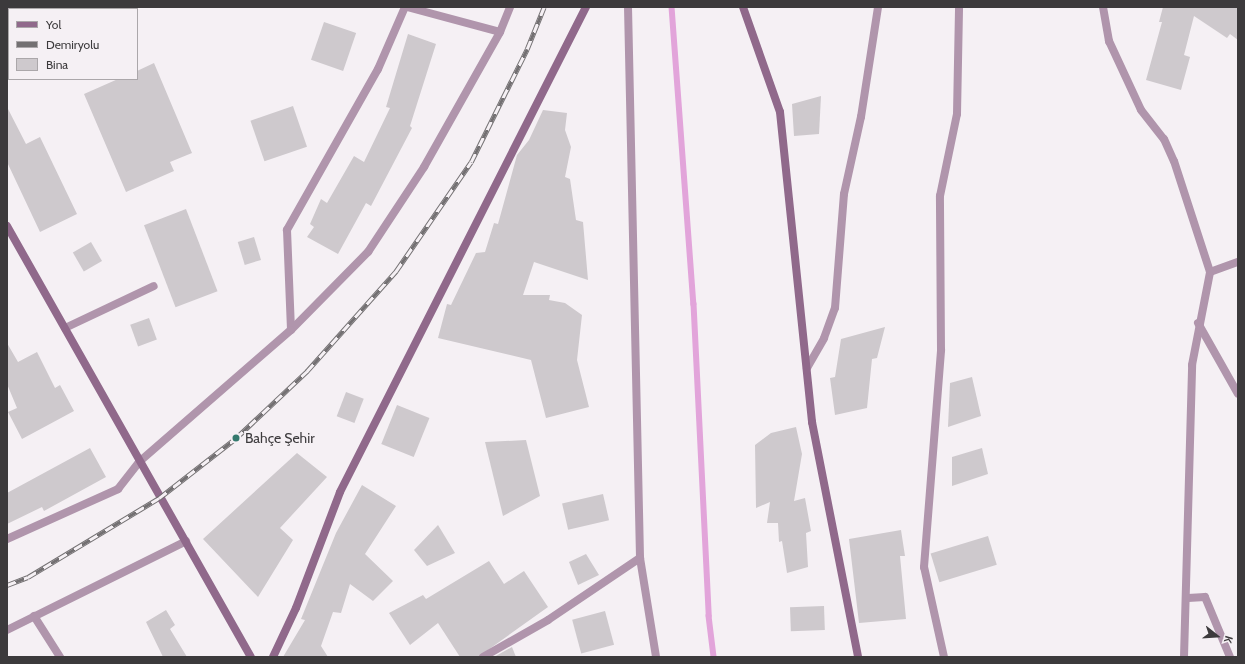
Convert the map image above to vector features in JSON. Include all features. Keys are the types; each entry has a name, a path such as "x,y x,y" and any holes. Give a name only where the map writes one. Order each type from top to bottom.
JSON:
{"street":[{"path":"291,330 287,230 378,69 406,7 500,32"},
{"path":"7,539 118,489 139,462 291,330 368,252 424,167 500,32 510,7"},
{"path":"273,657 296,608 340,492 586,7"},
{"path":"628,7 640,558 656,657"},
{"path":"743,7 780,112 812,422 858,657"},
{"path":"807,368 824,338 835,308 844,194 861,117 878,7"},
{"path":"944,657 924,567 941,350 940,196 957,114 959,7"},
{"path":"1102,7 1109,41 1141,110 1164,139 1174,162 1210,272 1198,323 1192,365 1188,598 1184,657"},
{"path":"7,226 139,462 186,541 251,657"},
{"path":"1210,272 1238,262"},
{"path":"65,328 154,286"},
{"path":"1198,323 1238,394"},
{"path":"7,630 186,541"},
{"path":"483,657 548,620 640,558"},
{"path":"1188,598 1205,598 1230,657"},
{"path":"34,616 60,657"}],"building":[{"path":"1163,7 1238,7 1238,40 1230,34 1227,38 1194,16 1184,55 1190,57 1181,90 1146,80 1162,22 1159,22"},
{"path":"324,22 356,33 343,71 311,60"},
{"path":"408,34 436,44 410,126 412,128 371,206 366,203 338,254 307,237 314,227 310,224 321,199 327,203 354,156 364,162 390,108 386,107"},
{"path":"154,63 192,153 170,162 174,171 126,192 84,94 116,80 138,80 138,71"},
{"path":"821,96 819,134 794,136 792,104"},
{"path":"293,106 307,147 264,161 250,121"},
{"path":"7,107 26,144 40,137 77,214 40,232 7,162"},
{"path":"543,110 567,113 565,130 571,147 565,177 570,179 576,220 583,222 588,280 534,262 523,295 550,295 549,300 565,303 582,315 577,360 589,407 546,418 531,360 438,338 447,304 451,305 476,253 485,252 494,223 498,224 517,155 529,140"},
{"path":"186,209 218,291 176,307 144,225"},
{"path":"254,237 261,260 245,265 238,242"},
{"path":"91,242 102,261 84,272 73,253"},
{"path":"149,318 157,340 138,346 130,325"},
{"path":"885,327 877,358 872,359 867,408 835,415 830,378 835,377 841,339"},
{"path":"7,343 18,362 37,352 55,388 60,385 74,411 22,439 8,412 17,408 7,384"},
{"path":"972,377 981,416 948,427 950,383"},
{"path":"346,392 364,399 354,423 337,416"},
{"path":"397,405 429,418 414,457 381,444"},
{"path":"796,427 802,454 794,501 805,498 811,531 806,533 808,567 787,573 782,541 779,542 778,523 767,523 770,502 756,508 755,445 771,433"},
{"path":"526,440 540,496 503,516 485,442"},
{"path":"90,448 106,477 44,511 42,507 7,524 7,493"},
{"path":"982,448 988,474 952,486 952,457"},
{"path":"297,453 327,477 280,528 293,540 258,597 203,539"},
{"path":"362,485 396,506 365,554 393,581 373,601 350,584 341,613 333,612 321,646 328,657 283,657 305,620 301,619 336,533"},
{"path":"603,494 609,520 568,530 562,503"},
{"path":"438,525 455,553 427,566 414,550"},
{"path":"901,530 905,556 900,556 906,619 859,623 849,539"},
{"path":"988,536 997,565 939,582 931,554"},
{"path":"586,554 599,575 578,585 569,562"},
{"path":"489,561 504,584 524,571 548,607 478,657 460,657 438,623 410,645 389,613 423,595 426,599"},
{"path":"824,606 825,630 791,631 790,607"},
{"path":"166,610 175,625 170,629 187,657 163,657 146,622"},
{"path":"605,611 614,645 581,654 572,620"},
{"path":"512,647 516,657 494,657"}],"waterway":[{"path":"672,7 694,304 709,616 714,657"}],"railway":[{"path":"7,585 28,577 159,498 236,438 307,371 396,271 471,162 527,49 544,7"}],"place":[{"name":"Bahçe Şehir","path":"236,438"}]}
